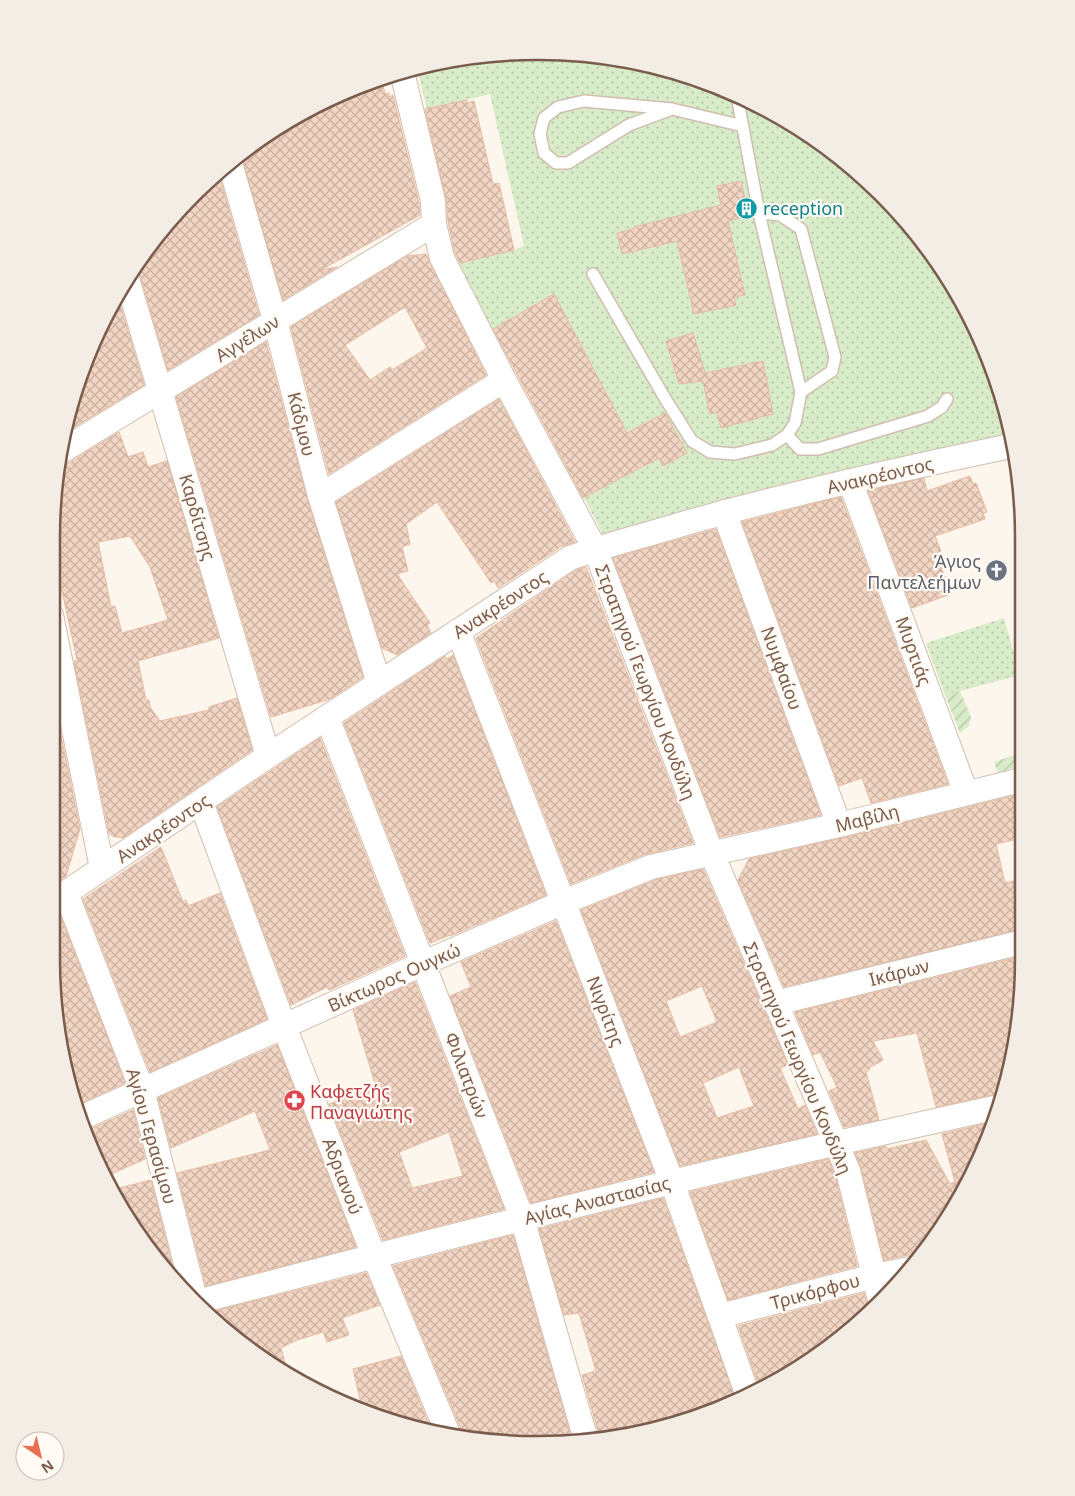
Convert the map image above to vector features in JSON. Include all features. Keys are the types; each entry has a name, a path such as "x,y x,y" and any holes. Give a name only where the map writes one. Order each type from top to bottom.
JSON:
{"street":[{"name":"Στρατηγού Γεωργίου Κονδύλη","path":"404,79 433,201 434,224 442,258 504,380 595,549 712,854 848,1171 878,1293"},
{"name":"Κάδμου","path":"232,171 275,320 320,496 378,684"},
{"name":"Αγγέλων","path":"69,447 434,224"},
{"name":"Καρδίτσης","path":"131,288 268,756"},
{"path":"320,496 504,380"},
{"name":"Ανακρέοντος","path":"60,897 268,756 570,558 724,512 850,481 1006,447"},
{"name":"Μυρτιάς","path":"850,481 966,793"},
{"name":"Νυμφαίου","path":"724,512 839,825"},
{"name":"Νιγρίτης","path":"458,631 672,1182 745,1389"},
{"path":"60,682 102,868"},
{"name":"Φιλιατρών","path":"327,717 522,1218 584,1434"},
{"name":"Μαβίλη","path":"712,854 1015,781"},
{"name":"Αδριανού","path":"201,802 284,1026 374,1256 444,1427"},
{"name":"Βίκτωρος Ουγκώ","path":"86,1115 564,902 651,867 712,854"},
{"name":"Αγίου Γερασίμου","path":"60,903 142,1090 193,1289"},
{"name":"Ικάρων","path":"776,1003 1015,944"},
{"name":"Αγίας Αναστασίας","path":"203,1298 522,1218 835,1143 991,1109"},
{"name":"Τρικόρφου","path":"720,1316 898,1271"}],"lane":[{"path":"672,109 630,125 568,163 556,163 544,152 540,134 544,118 558,106 584,101 672,109 743,126"},
{"path":"593,274 692,442 710,452 735,454 772,445 787,435 795,423 801,392 759,213 739,104"},
{"path":"759,213 780,215 801,229 835,357 832,371 801,392"},
{"path":"787,435 800,449 818,449 928,416 942,408 947,399"}],"green space":[{"path":"506,61 569,61 631,69 691,85 749,109 776,124 803,140 852,178 897,223 935,272 966,326 979,355 990,384 1004,437 607,542 563,457 583,391 537,303 492,330 457,263 524,246 490,94 427,109 418,75 475,64"},
{"path":"1004,618 1015,657 1015,676 945,695 926,643"},
{"path":"960,691 971,717 969,726 960,733 945,695"},
{"path":"1015,755 1015,767 998,773 994,762"}],"building":[{"path":"383,85 385,94 389,93 389,97 393,95 419,203 420,215 321,270 337,267 283,300 243,162 272,140 326,109"},
{"path":"467,100 467,103 474,101 493,184 499,183 514,250 460,263 455,253 448,222 446,198 425,109"},
{"path":"221,180 259,315 168,370 140,272 178,223"},
{"path":"741,181 749,216 728,221 745,295 734,297 736,305 694,314 677,241 622,254 617,233 721,205 717,186"},
{"path":"426,254 486,375 329,474 291,327 407,256","holes":["405,307 427,348 392,370 390,367 370,380 345,345"]},
{"path":"554,294 627,433 665,413 687,453 663,466 659,458 583,498 493,329"},
{"path":"120,305 144,385 73,428 85,384 96,355"},
{"path":"693,333 705,373 763,361 773,414 721,428 717,412 710,414 703,381 679,384 666,341"},
{"path":"266,342 307,499 363,677 330,699 271,717 176,397"},
{"path":"499,399 575,542 562,546 498,588 494,581 491,583 437,502 406,524 410,544 402,547 408,571 397,574 430,623 427,625 431,633 397,655 382,648 336,502"},
{"path":"119,432 128,457 143,452 148,467 167,461 219,638 138,661 146,700 149,700 150,707 160,721 209,710 209,707 237,698 252,750 123,838 112,836 109,833 74,661 77,660 60,582 61,506 66,464","holes":["130,536 150,567 168,620 122,633 115,606 111,607 98,542"]},
{"path":"970,476 973,484 976,483 987,512 983,513 985,519 935,536 941,551 936,553 937,557 950,590 946,592 948,595 912,608 868,491 924,478 927,491"},
{"path":"841,497 948,784 871,803 862,778 839,786 742,522"},
{"path":"716,529 821,815 720,837 613,558"},
{"path":"586,567 693,843 646,854 571,884 476,638 576,570"},
{"path":"453,655 546,895 430,943 344,723 445,656 447,659"},
{"path":"60,731 80,829 66,876 60,880"},
{"path":"320,738 405,956 329,990 327,987 291,1005 217,807"},
{"path":"1015,796 1015,840 996,844 1005,883 1015,881 1015,931 784,987 738,880 749,859"},
{"path":"161,847 183,902 186,900 188,906 220,893 267,1019 150,1072 83,899"},
{"path":"703,869 788,1065 780,1068 798,1109 805,1105 817,1134 680,1166 581,910 655,880","holes":["702,986 717,1022 680,1037 666,1001","739,1067 754,1106 717,1118 703,1083"]},
{"path":"60,915 125,1083 82,1103 69,1052 64,1021 61,990"},
{"path":"556,921 654,1172 531,1203 450,996 471,987 461,962"},
{"path":"1015,958 1011,1021 1006,1052 995,1094 936,1107 917,1033 873,1041 883,1060 869,1068 866,1072 879,1120 844,1127 829,1091 837,1087 820,1052 813,1055 795,1012"},
{"path":"415,982 504,1209 383,1240 329,1104 376,1087 353,1010","holes":["449,1132 463,1176 412,1188 399,1152"]},
{"path":"277,1045 356,1247 206,1286 177,1173 270,1150 255,1111 171,1148 158,1098"},
{"path":"133,1110 145,1159 111,1174 91,1129"},
{"path":"986,1124 966,1170 935,1224 911,1255 884,1260 861,1168 855,1153 886,1146 887,1149 926,1140 950,1184 955,1182 942,1134"},
{"path":"828,1159 835,1175 857,1266 728,1300 690,1192"},
{"path":"151,1180 173,1266 140,1224 119,1188"},
{"path":"663,1198 734,1394 691,1411 661,1420 598,1432 582,1375 596,1371 579,1313 564,1315 539,1229"},
{"path":"513,1235 571,1435 506,1435 462,1430 393,1266"},
{"path":"366,1273 380,1305 342,1318 349,1335 327,1342 323,1332 297,1340 281,1348 285,1364 272,1356 216,1311"},
{"path":"864,1293 867,1303 852,1318 803,1356 758,1382 738,1326"},
{"path":"401,1356 428,1423 361,1402 353,1369"}],"place":[{"name":"reception","path":"747,208"},
{"name":"Άγιος Παντελεήμων","path":"997,571"},
{"name":"Καφετζής Παναγιώτης","path":"294,1101"}]}
